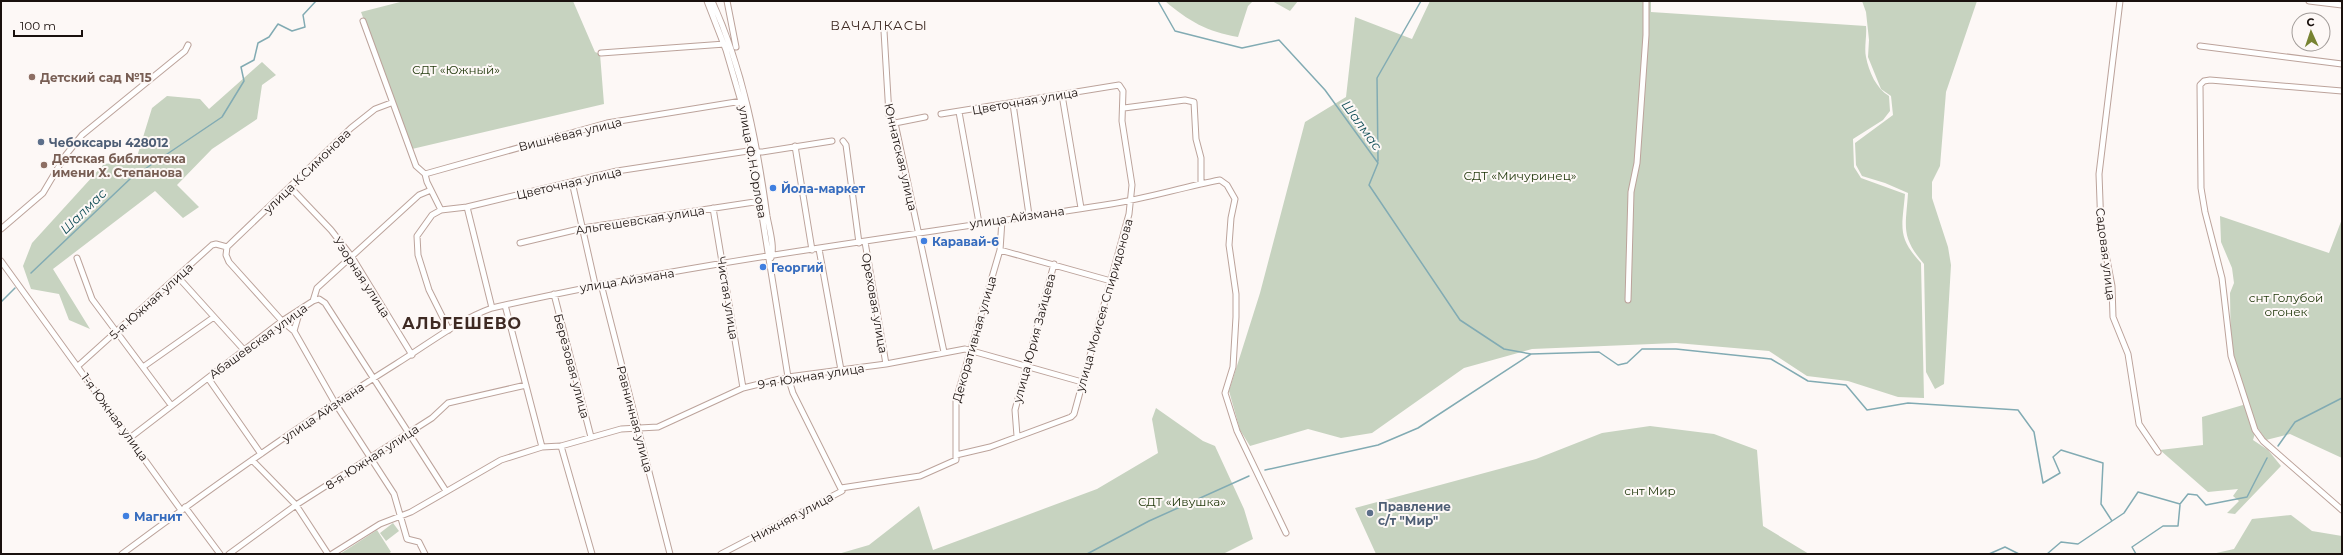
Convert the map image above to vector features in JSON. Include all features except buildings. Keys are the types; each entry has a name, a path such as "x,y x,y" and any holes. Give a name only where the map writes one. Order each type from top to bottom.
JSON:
{"street":[{"name":"улица Ф.Н.Орлова","path":"707,1 726,44 731,49 746,100 770,258"},
{"name":"улица Ф.Н.Орлова","path":"712,1 726,44"},
{"path":"727,1 731,49"},
{"path":"1628,300 1631,192 1636,164 1646,35 1646,1"},
{"name":"Садовая улица","path":"2120,1 2099,174 2101,229 2112,286 2113,317 2128,354 2139,424 2158,452"},
{"path":"2309,1 2342,5"},
{"path":"363,21 416,166 425,174 441,210 432,215 422,227 417,236 417,244 418,255 429,290 449,330"},
{"name":"Юннатская улица","path":"884,31 888,110 889,115 895,123 944,352"},
{"path":"601,53 726,44"},
{"path":"1,229 43,193 65,156 82,135 185,51 188,45"},
{"path":"2200,46 2342,64"},
{"name":"улица Ф.Н.Орлова","path":"731,49 755,152 770,258"},
{"path":"2342,91 2210,80 2204,81 2200,85 2201,188 2222,278 2231,356 2254,430 2263,441 2342,510"},
{"name":"улица Моисея Спиридонова","path":"1071,417 1074,414 1082,382 1089,364 1129,214 1132,185 1122,121 1124,108 1122,87 1119,85 1109,86"},
{"name":"Цветочная улица","path":"941,114 1013,104 1109,86"},
{"path":"1062,95 1080,208"},
{"path":"1124,108 1185,100 1194,102 1196,139 1201,158 1201,184"},
{"name":"Вишнёвая улица","path":"425,174 607,123 742,101"},
{"name":"улица К.Симонова","path":"227,247 368,114 392,103"},
{"path":"1013,104 1029,215"},
{"path":"959,112 978,223"},
{"path":"895,123 925,117"},
{"name":"Цветочная улица","path":"441,210 467,207 617,171 832,141"},
{"name":"Ореховая улица","path":"843,141 846,144 862,242 886,364"},
{"path":"795,146 812,250"},
{"name":"улица Айзмана","path":"122,554 183,508 335,404 449,330 481,312 492,308 598,284 722,264 770,258 1029,215 1130,201 1220,180 1230,189 1235,199 1231,218 1229,245 1236,294 1236,317 1233,367 1225,393 1237,431 1286,533"},
{"name":"Равнинная улица","path":"572,182 670,554"},
{"name":"Узорная улица","path":"290,187 331,230 352,257 412,355"},
{"name":"Абашевская улица","path":"131,437 282,321 313,301 317,288 419,195 431,190"},
{"name":"Альгешевская улица","path":"520,243 583,228 761,201"},
{"path":"467,207 492,308"},
{"name":"Чистая улица","path":"713,208 743,388"},
{"name":"Декоративная улица","path":"956,457 955,407 1000,250 1002,220"},
{"name":"5-я Южная улица","path":"78,366 212,246 216,244 227,247"},
{"path":"227,247 226,255 229,262 282,321 294,331 335,404 394,494 407,539 419,542 426,554"},
{"path":"819,249 841,370"},
{"path":"1000,250 1111,281"},
{"path":"77,258 92,299 171,405"},
{"path":"770,258 788,377 793,393 842,490"},
{"name":"1-я Южная улица","path":"1,261 183,508 220,554"},
{"name":"улица Юрия Зайцева","path":"1017,436 1015,410 1025,367 1054,264"},
{"path":"178,277 244,350"},
{"name":"Берёзовая улица","path":"554,294 591,437"},
{"path":"313,301 319,299 326,303 373,379 446,491"},
{"path":"505,305 542,447"},
{"path":"294,331 300,310"},
{"path":"143,367 214,317"},
{"name":"9-я Южная улица","path":"332,554 380,524 411,512 492,464 542,447 561,446 621,429 663,426 743,388 788,377 886,364 959,349 971,350 1025,367 1082,382"},
{"path":"208,378 261,454"},
{"name":"8-я Южная улица","path":"228,554 296,505 432,418 448,403 526,385"},
{"name":"Нижняя улица","path":"721,554 842,490 920,476 956,457 1071,417"},
{"path":"561,446 592,554"},
{"path":"252,460 296,505 328,554"}],"green space":[{"name":"СДТ «Южный»","path":"404,1 573,1 595,52 600,54 604,104 412,149 361,12"},
{"path":"1165,1 1253,1 1248,6 1238,37 1217,32 1199,25"},
{"path":"1272,1 1298,1 1290,11"},
{"name":"СДТ «Мичуринец»","path":"1430,1 1651,1 1651,12 1866,26 1865,50 1867,63 1871,74 1880,89 1889,96 1890,111 1883,120 1853,139 1854,167 1861,178 1905,194 1902,224 1903,232 1908,246 1921,263 1924,398 1898,397 1848,381 1807,376 1769,351 1676,343 1532,349 1464,368 1372,433 1341,438 1308,429 1250,446 1240,430 1229,391 1260,293 1305,122 1346,97 1355,17 1412,39"},
{"path":"1862,1 1977,1 1946,92 1940,166 1932,182 1932,198 1948,247 1951,265 1944,384 1935,389 1926,372 1924,264 1911,246 1906,231 1908,193 1885,183 1862,176 1856,165 1855,143 1893,115 1891,96 1881,89 1868,57 1869,40 1866,12"},
{"path":"262,62 276,75 262,85 257,119 212,149 177,185 199,207 183,218 155,191 53,269 90,329 69,320 59,294 31,289 23,266 32,243 104,164 136,160 152,108 167,96 200,99 209,109"},
{"name":"снт Голубой огонек","path":"2220,216 2329,253 2342,219 2342,458 2290,434 2266,440 2257,427 2253,440 2268,450 2281,466 2235,514 2227,513 2239,501 2233,496 2238,489 2208,492 2160,450 2203,445 2202,417 2243,405 2248,400 2231,356 2230,293 2234,283 2232,268 2221,242"},
{"name":"СДТ «Ивушка»","path":"1156,408 1203,441 1215,446 1244,509 1253,539 1223,554 838,554 869,545 919,506 933,550 1097,489 1158,453 1152,419"},
{"name":"снт Мир","path":"1650,426 1714,434 1757,450 1763,526 1809,554 1376,554 1355,508 1536,459 1602,433"},
{"path":"2291,515 2312,531 2342,536 2342,554 2212,554 2234,549 2252,519"},
{"path":"393,523 399,531 386,541 380,533"},
{"path":"377,530 391,552 388,554 340,554"}],"waterway":[{"name":"Шалмас","path":"31,273 130,179 222,117 244,81 241,67 254,60 258,43 269,37 278,24 292,31 305,27 303,15 316,1"},
{"name":"Шалмас","path":"1158,1 1175,31 1242,48 1279,40 1325,90 1378,163 1369,185 1460,320 1504,349 1531,354"},
{"path":"1378,161 1377,78 1421,1"},
{"name":"Шалмас","path":"1,302 15,288"},
{"path":"1265,470 1378,445 1418,428 1531,354 1599,352 1618,365 1627,363 1642,349 1676,349 1771,359 1808,381 1846,385 1867,410 1908,403 2018,410 2034,432 2043,483 2060,473 2053,457 2061,450 2103,463 2101,504 2112,521 2124,513 2138,492 2180,504 2188,494 2197,495 2206,505 2247,497 2267,458"},
{"path":"2278,446 2295,422 2342,398"},
{"path":"1087,554 1149,521 1249,476"},
{"path":"2136,554 2132,547 2163,526 2178,526 2180,505"},
{"path":"2047,554 2061,542 2078,544 2112,521"},
{"path":"1989,554 2005,547 2019,554"}],"place":[{"name":"Детский сад №15","path":"32,77"},
{"name":"Чебоксары 428012","path":"41,142"},
{"name":"Детская библиотека имени Х. Степанова","path":"44,165"},
{"name":"Йола-маркет","path":"773,188"},
{"name":"Каравай-6","path":"924,241"},
{"name":"Георгий","path":"763,267"},
{"name":"Правление с/т \"Мир\"","path":"1370,513"},
{"name":"Магнит","path":"126,516"}],"district":[{"name":"ВАЧАЛКАСЫ","path":"879,25"},
{"name":"АЛЬГЕШЕВО","path":"462,323"}]}
